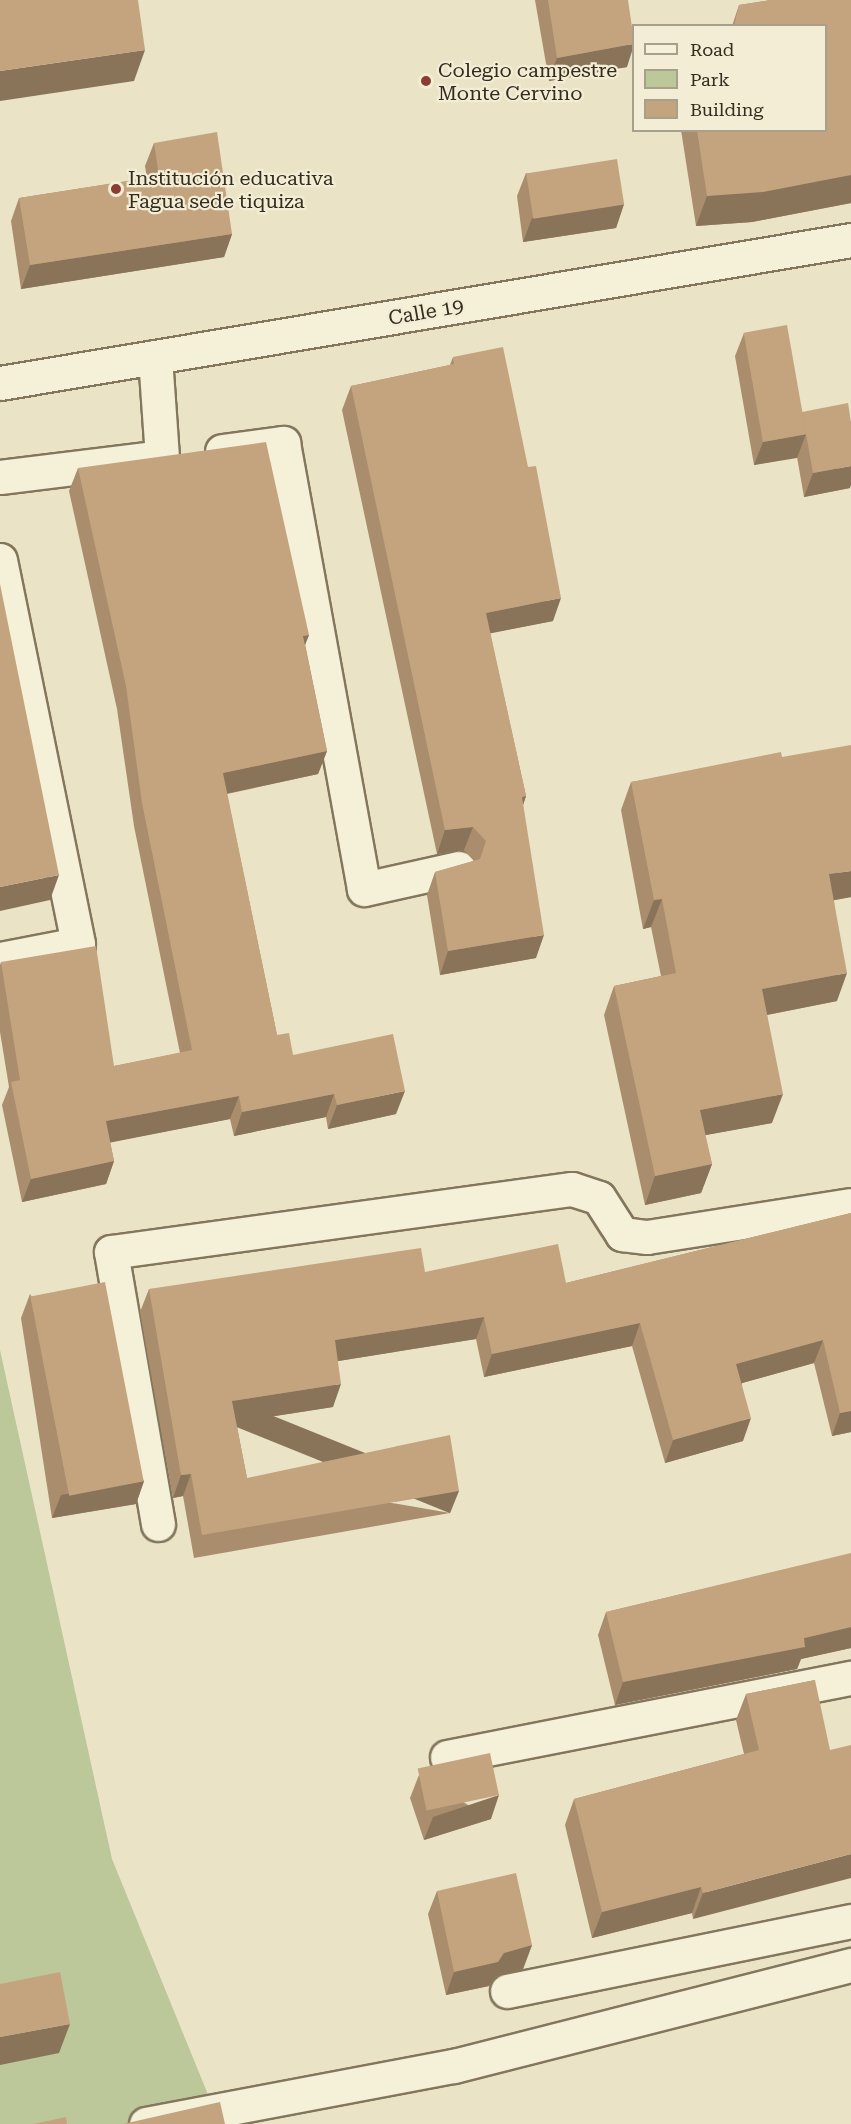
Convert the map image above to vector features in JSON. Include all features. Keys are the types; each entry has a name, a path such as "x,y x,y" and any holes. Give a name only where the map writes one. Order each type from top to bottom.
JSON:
{"street":[{"name":"Calle 19","path":"0,383 851,240"},
{"path":"155,357 162,458"},
{"path":"0,477 283,443 364,888 459,868"},
{"path":"0,560 78,944 0,959"},
{"path":"158,1524 111,1252 572,1189 599,1198 622,1234 647,1237 851,1205"},
{"path":"447,1757 851,1678"},
{"path":"507,1991 851,1921"},
{"path":"146,2124 454,2066 851,1965"}],"green space":[{"path":"0,1350 112,1859 220,2124 0,2124"}],"building":[{"path":"0,0 138,0 145,50 0,71"},
{"path":"548,0 628,0 632,44 557,58"},
{"path":"771,0 851,0 851,175 763,192 707,196 697,132 827,132 827,24 734,24 739,5"},
{"path":"217,132 232,234 30,265 19,198 159,176 154,143"},
{"path":"617,159 624,204 533,219 526,173"},
{"path":"787,325 806,434 763,442 744,333"},
{"path":"503,347 528,467 536,466 561,598 486,613 526,796 522,797 544,935 448,951 435,872 480,859 486,841 473,827 445,830 351,386 454,364 453,357"},
{"path":"848,403 851,422 851,466 813,473 802,412"},
{"path":"266,442 309,635 303,636 327,751 223,773 277,1035 289,1033 293,1055 393,1034 405,1091 337,1105 334,1094 242,1112 239,1096 106,1121 114,1161 31,1179 11,1082 20,1080 1,962 96,946 114,1066 192,1050 142,803 126,686 78,468"},
{"path":"0,584 59,875 0,887"},
{"path":"851,745 851,871 829,874 847,973 762,989 783,1094 700,1110 712,1164 655,1176 614,986 676,973 662,899 654,900 631,782 781,752 782,757"},
{"path":"851,1213 851,1411 840,1413 823,1340 736,1364 751,1418 673,1440 640,1323 492,1354 484,1317 335,1340 341,1384 232,1401 247,1478 450,1435 459,1491 202,1535 191,1474 181,1475 149,1289 421,1248 425,1272 558,1244 566,1283"},
{"path":"105,1282 144,1481 69,1496 30,1297"},
{"path":"851,1553 851,1627 804,1638 805,1647 623,1682 606,1612"},
{"path":"815,1680 830,1750 851,1745 851,1854 703,1893 701,1887 602,1912 574,1799 759,1750 746,1694"},
{"path":"490,1753 499,1795 427,1810 418,1768"},
{"path":"516,1873 532,1945 504,1953 498,1962 454,1972 437,1891"},
{"path":"60,1972 70,2024 0,2037 0,1984"},
{"path":"220,2102 225,2124 123,2124"},
{"path":"66,2117 67,2124 34,2124"}],"place":[{"name":"Colegio campestre Monte Cervino","path":"426,81"},
{"name":"Institución educativa Fagua sede tiquiza","path":"116,189"}]}
